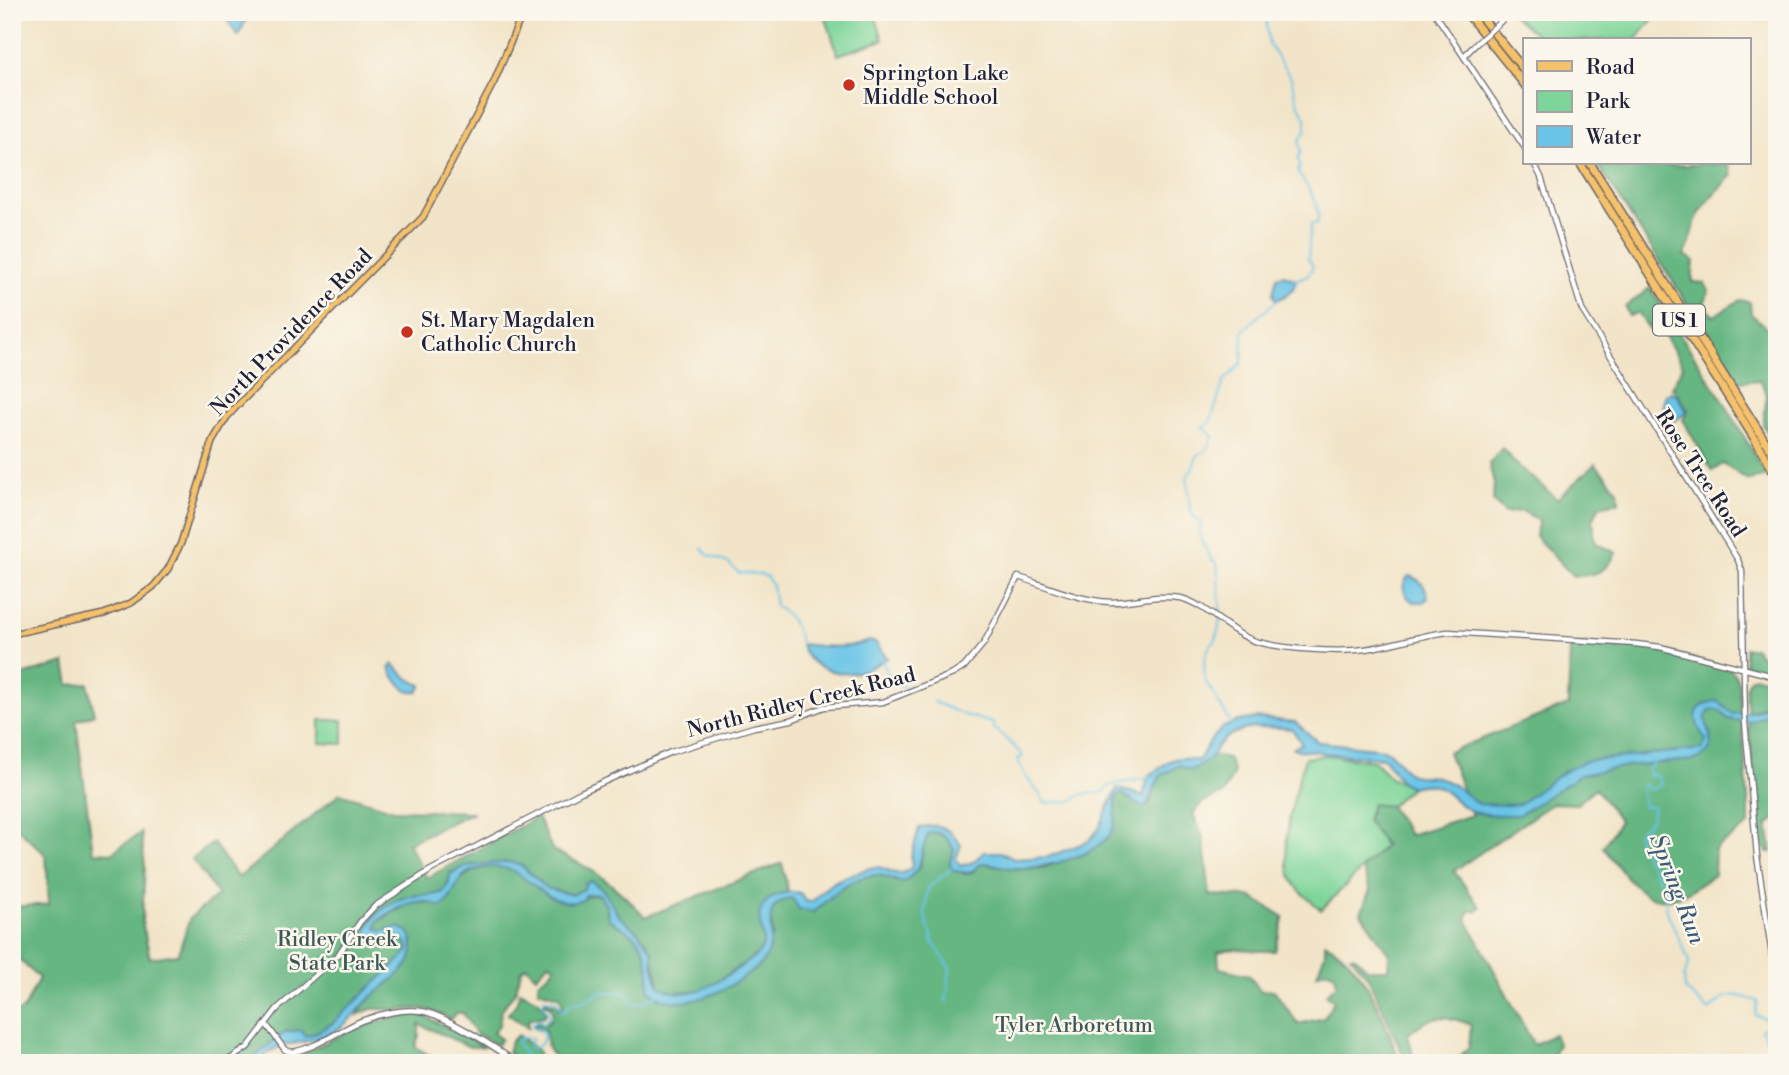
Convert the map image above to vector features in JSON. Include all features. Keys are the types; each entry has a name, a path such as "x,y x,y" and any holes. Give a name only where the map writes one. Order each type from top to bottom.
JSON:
{"highway":[{"path":"1465,12 1523,83"},
{"path":"1477,12 1523,69"},
{"name":"US 1","path":"1581,164 1777,477"},
{"name":"US 1","path":"1591,164 1777,460"}],"main road":[{"name":"North Providence Road","path":"12,634 119,609 144,595 168,569 181,542 207,455 220,428 244,399 423,217 494,82 523,12"}],"street":[{"path":"1434,12 1523,145"},
{"path":"1465,56 1510,12"},
{"name":"Rose Tree Road","path":"1534,164 1541,177 1582,310 1738,559 1744,581 1742,669 1757,856 1777,988"},
{"name":"North Ridley Creek Road","path":"266,1024 277,1009 338,955 360,922 375,906 431,870 496,835 615,776 671,752 754,727 791,720 824,707 883,702 953,674 964,667 985,643 1018,578 1111,602 1167,597 1183,599 1245,637 1273,645 1362,649 1448,632 1648,645 1777,677"},
{"path":"220,1063 241,1053 266,1024 284,1048 297,1052 377,1016 423,1011 439,1017 517,1063"}],"green space":[{"path":"824,12 874,12 883,40 838,55"},
{"path":"1646,12 1654,18 1638,38 1541,38 1511,14"},
{"path":"1598,164 1728,164 1732,175 1697,218 1685,255 1694,261 1692,282 1704,283 1709,290 1704,304 1713,316 1740,300 1750,302 1751,314 1767,328 1777,329 1777,448 1763,425 1767,394 1760,380 1737,382"},
{"path":"1650,288 1724,402 1767,476 1748,480 1723,464 1712,471 1683,420 1688,410 1672,387 1683,366 1664,334 1653,334 1638,313 1629,316 1625,307"},
{"path":"1502,448 1514,462 1557,499 1595,464 1618,490 1619,502 1599,506 1593,520 1595,542 1616,553 1608,565 1593,574 1573,576 1535,536 1539,520 1522,511 1505,513 1493,501 1494,483 1489,464"},
{"path":"1579,644 1651,648 1730,669 1735,674 1739,685 1749,825 1715,849 1714,875 1690,891 1663,900 1642,892 1603,847 1620,821 1595,788 1577,804 1553,803 1454,871 1481,908 1470,911 1466,918 1534,1045 1554,1034 1558,1044 1553,1055 1546,1059 1551,1063 1454,1063 1469,1047 1471,1025 1445,1017 1424,1022 1408,1034 1414,1059 1407,1063 1368,977 1351,956 1355,956 1368,969 1388,969 1389,954 1361,913 1370,890 1362,868 1385,846 1367,820 1372,804 1390,806 1409,835 1472,815 1448,752 1568,705 1570,649"},
{"path":"1745,648 1755,648 1760,655 1766,656 1777,652 1777,675 1745,666"},
{"name":"Ridley Creek State Park","path":"65,663 69,685 88,683 94,714 76,721 93,852 111,853 141,833 145,866 142,921 150,958 178,954 190,918 218,895 192,859 213,843 238,878 340,793 394,810 473,812 408,843 427,878 537,817 553,851 603,878 645,917 782,863 788,891 760,914 765,939 760,952 704,990 669,993 659,986 646,941 619,916 603,890 592,881 573,895 546,888 522,866 510,862 465,866 450,873 448,883 441,893 407,897 394,902 377,915 366,933 403,938 409,948 408,952 332,1024 305,1036 301,1030 285,1032 247,1063 12,1063 12,1015 24,1009 39,978 12,953 12,907 49,904 46,855 12,823 12,678"},
{"path":"1754,676 1777,683 1777,702 1748,712 1746,687 1747,682"},
{"path":"1777,711 1777,818 1768,824 1772,852 1767,852 1760,840 1748,722"},
{"path":"320,720 343,720 343,744 320,743"},
{"path":"1327,755 1374,761 1392,779 1408,783 1411,787 1390,806 1372,805 1367,820 1385,846 1321,910 1294,883 1289,870 1287,838 1292,804 1305,758"},
{"name":"Tyler Arboretum","path":"1211,756 1228,758 1234,773 1223,794 1203,802 1193,814 1203,837 1210,895 1251,897 1284,917 1275,951 1239,949 1218,952 1219,968 1249,975 1261,991 1274,990 1298,1024 1324,1018 1334,1001 1326,994 1337,984 1335,974 1326,970 1317,974 1325,953 1325,943 1352,964 1362,979 1372,995 1401,1063 1393,1054 1378,1053 1371,1063 709,1063 697,1059 684,1063 553,1063 555,1057 547,1046 544,1029 534,1026 538,1023 547,1024 553,1015 551,1007 544,1004 545,1001 557,1005 560,1010 563,1004 559,996 538,990 538,982 555,966 549,963 536,976 526,966 521,970 516,990 501,1011 499,1025 493,1033 501,1039 497,1045 475,1033 463,1013 456,1013 451,1019 424,1009 377,1009 358,1015 364,1004 409,963 413,941 388,929 382,931 376,928 378,921 412,902 434,903 451,897 460,880 485,867 514,870 559,898 599,894 607,907 608,918 636,937 644,948 649,969 649,990 657,997 675,1001 716,993 753,970 773,935 770,917 773,907 782,900 792,897 814,912 831,896 862,877 884,876 895,881 920,867 922,851 929,833 934,832 948,839 954,850 951,868 965,874 971,873 982,863 1016,869 1043,868 1088,852 1109,834 1117,795 1122,793 1136,804 1149,804 1160,776 1179,765 1190,770 1200,766"},
{"path":"520,991 539,1001 546,1012 544,1016 528,1020 528,1028 508,1014 516,1004"},
{"path":"413,1014 427,1017 485,1047 470,1047 419,1024 415,1047 448,1063 291,1063 307,1051 360,1026"},
{"path":"518,1035 538,1051 543,1063 522,1063 508,1052 511,1041"}],"water":[{"path":"222,12 256,12 248,16 238,36"},
{"path":"1283,275 1296,280 1295,284 1289,293 1276,300 1273,294 1277,277"},
{"path":"1671,392 1678,396 1687,412 1674,421 1667,417 1664,410 1666,395"},
{"path":"1409,576 1424,587 1428,598 1423,602 1413,602 1405,593 1403,586"},
{"path":"870,641 876,643 887,658 869,669 853,673 825,669 817,665 804,652 801,644 844,646"},
{"path":"393,664 409,679 422,685 418,692 409,691 401,685 390,668"},
{"path":"1717,701 1733,714 1756,711 1777,702 1777,711 1748,722 1728,719 1720,711 1709,710 1705,719 1711,743 1702,757 1580,775 1519,815 1474,812 1438,787 1411,787 1401,782 1384,758 1297,750 1293,748 1302,744 1292,729 1263,727 1243,730 1226,738 1200,766 1190,770 1179,765 1160,776 1146,807 1136,804 1122,793 1117,795 1115,823 1110,834 1100,844 1072,858 1027,868 982,863 971,871 960,872 951,869 954,850 947,839 933,832 929,833 925,841 915,872 902,882 879,875 858,879 842,888 814,912 799,909 792,898 781,902 774,907 771,914 769,950 760,965 722,990 684,1002 671,1001 649,990 649,969 644,948 636,937 608,918 607,907 599,894 585,895 584,899 575,902 565,902 547,895 511,870 496,867 477,869 463,876 450,898 440,907 432,903 415,902 400,907 378,921 376,928 382,931 399,927 409,932 412,955 400,974 370,998 346,1023 316,1039 276,1048 265,1056 261,1063 247,1063 285,1032 301,1030 305,1036 332,1024 408,952 409,948 403,938 389,937 380,943 372,940 366,933 376,915 387,906 407,897 441,893 449,883 450,874 466,866 510,862 522,866 546,888 572,895 584,889 585,884 591,881 603,890 619,916 637,931 653,952 659,986 679,993 689,992 719,981 759,953 763,943 760,912 771,898 795,892 800,893 806,902 813,901 830,885 857,872 876,867 897,873 906,871 912,867 911,857 919,828 926,826 943,828 957,839 961,845 956,859 961,866 973,862 984,852 1001,852 1014,859 1048,857 1089,841 1099,829 1117,788 1143,796 1149,775 1176,759 1199,760 1210,741 1222,728 1238,721 1257,718 1295,722 1318,742 1384,749 1392,754 1407,772 1416,776 1437,777 1453,784 1478,804 1509,805 1519,804 1563,772 1585,761 1702,749 1706,740 1698,727 1696,715 1702,706"}],"waterway":[{"path":"1265,12 1269,45 1291,78 1298,104 1306,118 1306,131 1300,141 1298,173 1318,210 1317,224 1311,223 1308,258 1313,266 1309,274 1295,281"},
{"path":"1232,725 1205,680 1204,661 1210,644 1215,642 1221,620 1217,563 1212,560 1202,542 1202,522 1194,517 1190,508 1187,476 1197,456 1208,449 1213,436 1203,427 1210,423 1224,381 1242,363 1243,330 1277,300"},
{"path":"702,548 708,555 728,563 739,573 767,577 772,586 775,606 789,617 801,644"},
{"path":"882,660 892,683 904,687 905,691"},
{"path":"934,702 964,715 993,723 993,727 1023,757 1018,758 1022,771 1045,803 1074,801 1084,794 1104,792 1110,785 1150,778"},
{"name":"Spring Run","path":"1654,763 1648,769 1649,775 1653,774 1659,778 1661,785 1648,790 1645,784 1641,788 1644,807 1653,807 1651,820 1638,832 1638,843 1665,890 1667,912 1689,961 1684,977 1685,989 1708,1010 1732,996 1758,1001 1755,1015 1770,1020 1761,1030 1775,1063"},
{"path":"946,1003 950,968 932,941 925,913 928,888 951,869"},
{"path":"531,1063 517,1043 520,1038 532,1038 529,1047 534,1049 542,1043 544,1032 534,1029 532,1025 539,1020 543,1024 550,1015 543,1006 544,999 557,1001 561,1010 565,1010 570,1003 584,1001 602,992 623,992 629,996 632,1003 642,1003 657,995"}],"place":[{"name":"Springton Lake Middle School","path":"849,85"},
{"name":"St. Mary Magdalen Catholic Church","path":"407,332"}]}
